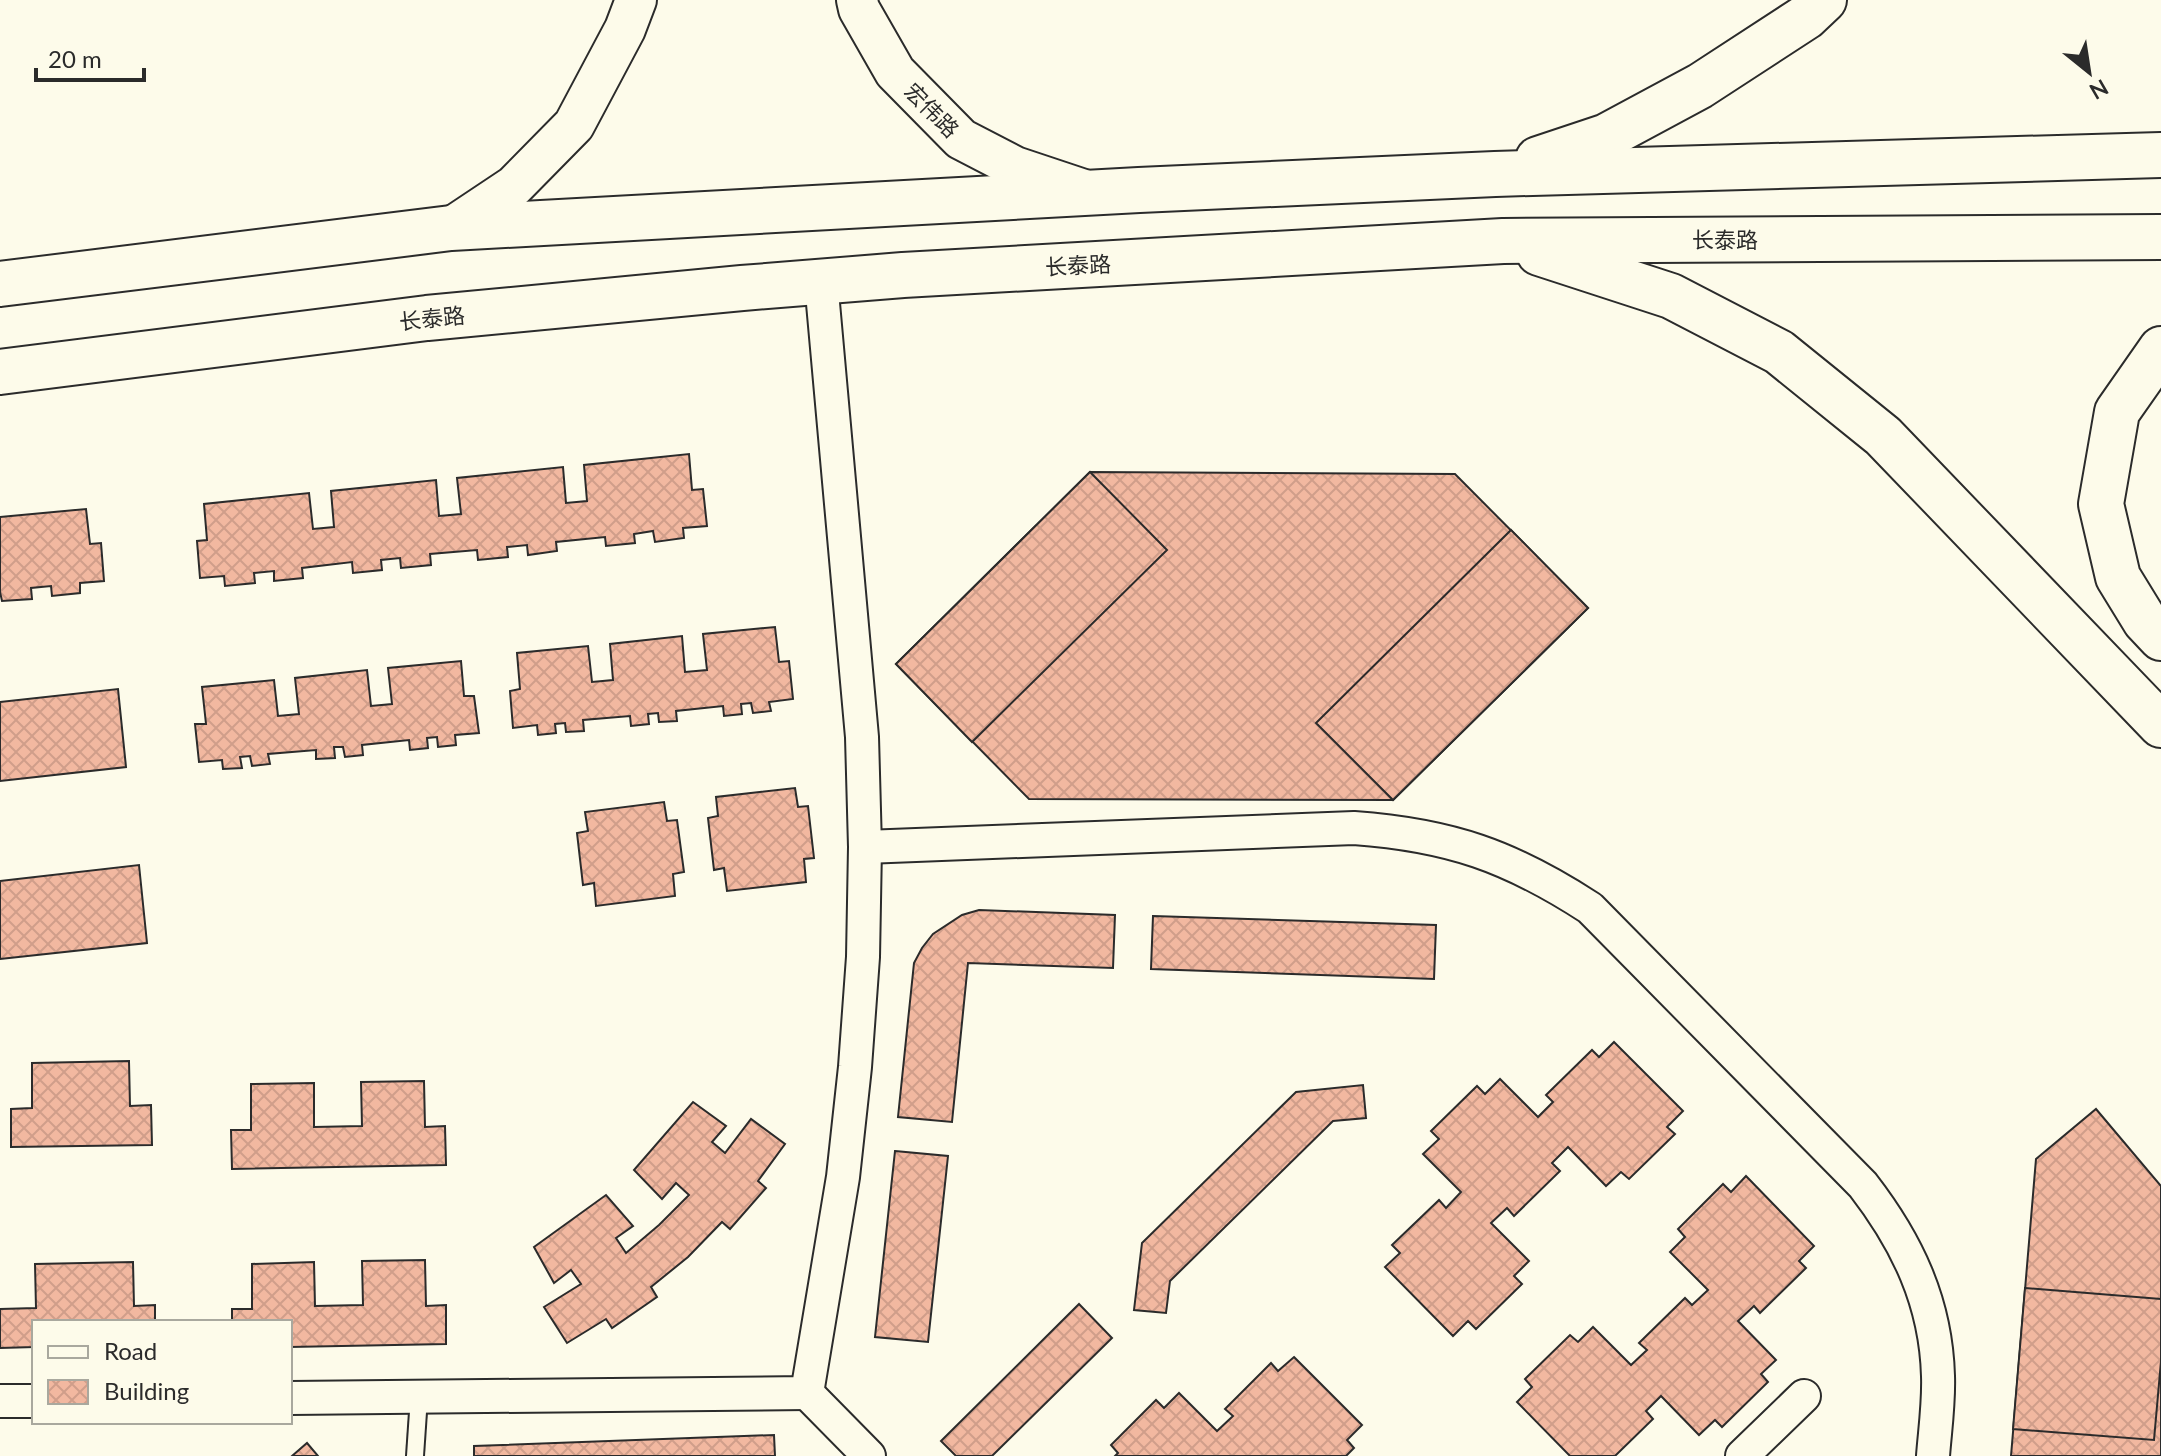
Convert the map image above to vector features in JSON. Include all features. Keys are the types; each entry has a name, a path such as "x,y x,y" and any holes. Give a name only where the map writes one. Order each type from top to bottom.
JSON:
{"highway":[{"path":"1495,174 1607,136 1700,86 1806,17 1824,0"},
{"path":"0,284 451,228 1495,174 2161,155"},
{"name":"长泰路","path":"0,372 427,318 821,281 1503,241 2161,237"},
{"path":"1503,241 1671,296 1779,352 1883,436 2161,725"},
{"path":"2161,349 2117,412 2101,504 2118,577 2145,621 2161,638"}],"street":[{"path":"451,228 514,186 574,125 625,29 636,0"},
{"name":"宏伟路","path":"857,0 859,9 895,72 961,139 1015,167 1092,193"},
{"path":"807,1393 843,1177 855,1067 863,957 865,847 861,721 821,281"},
{"path":"865,847 1354,828 1396,831 1479,850 1555,886 1590,908 1863,1185 1884,1212 1903,1242 1928,1307 1938,1377 1933,1456"},
{"path":"292,1398 807,1393 869,1456"},
{"path":"1742,1456 1804,1396"},
{"path":"0,1401 32,1401"}],"lane":[{"path":"415,1456 419,1397"}],"building":[{"path":"689,454 692,490 703,489 707,526 683,528 684,538 655,542 653,531 634,534 635,543 606,546 605,537 556,542 557,551 528,555 527,545 507,547 508,557 478,560 477,550 430,554 431,565 401,568 400,558 381,560 382,570 353,573 352,562 302,568 303,578 274,581 274,571 254,573 255,583 225,586 224,576 200,578 197,541 207,540 204,504 309,493 313,529 334,527 331,491 436,480 439,516 461,514 457,478 563,467 566,503 587,501 584,465"},
{"path":"1090,472 1455,474 1588,608 1393,800 1029,799 896,664"},
{"path":"1090,472 1167,550 972,742 896,664"},
{"path":"86,509 90,544 101,543 104,581 80,583 80,593 52,596 51,586 31,588 32,599 2,601 0,517"},
{"path":"1511,530 1588,608 1393,800 1316,723"},
{"path":"775,627 779,662 789,661 793,699 769,702 771,711 753,713 751,703 741,704 742,714 724,716 723,706 676,711 677,721 659,722 658,713 648,714 649,724 631,726 630,716 583,720 584,731 566,732 565,723 555,724 556,733 538,735 537,725 513,728 510,691 520,689 517,653 588,646 592,682 613,680 610,644 682,636 685,672 707,670 703,634"},
{"path":"461,661 464,696 474,696 479,733 455,735 456,745 438,747 437,737 427,738 428,748 410,750 409,740 362,745 363,755 345,757 343,747 334,747 335,758 316,759 316,750 268,754 270,764 252,766 250,756 240,757 242,768 223,769 222,760 199,762 195,724 206,724 202,687 274,680 278,716 299,714 295,678 367,670 371,706 392,704 388,668"},
{"path":"118,689 126,767 0,781 0,702"},
{"path":"795,788 798,807 808,806 814,858 804,859 806,882 727,891 724,868 714,870 708,818 718,816 716,797"},
{"path":"664,802 667,821 677,820 684,872 673,874 675,896 596,906 594,883 583,885 577,833 588,831 585,812"},
{"path":"139,865 147,943 0,959 0,881"},
{"path":"979,910 1115,915 1113,968 968,963 952,1122 898,1117 914,963 933,934 962,915"},
{"path":"1153,916 1436,925 1434,979 1151,969"},
{"path":"1614,1042 1683,1111 1667,1127 1675,1134 1629,1179 1621,1172 1606,1186 1568,1147 1552,1163 1560,1171 1514,1216 1507,1208 1491,1223 1529,1261 1514,1276 1522,1284 1476,1329 1468,1321 1453,1336 1385,1267 1400,1253 1392,1245 1439,1200 1446,1208 1461,1192 1423,1154 1439,1139 1431,1131 1477,1086 1485,1094 1500,1079 1538,1117 1553,1102 1546,1095 1592,1050 1599,1057"},
{"path":"129,1061 130,1106 151,1105 152,1145 11,1147 11,1109 32,1108 32,1063"},
{"path":"424,1081 425,1127 445,1126 446,1165 232,1169 231,1130 251,1130 251,1084 314,1083 314,1127 362,1126 361,1082"},
{"path":"1363,1085 1366,1118 1333,1121 1170,1281 1166,1313 1134,1310 1142,1243 1296,1092"},
{"path":"693,1102 726,1126 712,1142 725,1153 751,1119 785,1144 758,1181 766,1188 730,1229 722,1222 688,1257 651,1287 657,1297 612,1328 606,1319 567,1343 544,1307 581,1284 571,1270 554,1283 534,1247 606,1195 633,1226 616,1238 626,1253 659,1225 689,1195 676,1183 662,1199 634,1170"},
{"path":"2096,1109 2161,1186 2161,1456 2011,1456 2036,1159"},
{"path":"895,1151 948,1156 928,1342 875,1337"},
{"path":"1746,1176 1814,1246 1799,1261 1806,1268 1760,1313 1754,1306 1738,1321 1776,1360 1761,1374 1768,1382 1722,1427 1715,1420 1699,1435 1661,1396 1646,1411 1653,1419 1615,1456 1570,1456 1517,1402 1532,1387 1525,1379 1570,1335 1578,1342 1593,1327 1631,1365 1647,1350 1639,1343 1685,1298 1692,1305 1708,1290 1670,1252 1685,1237 1678,1229 1723,1184 1731,1192"},
{"path":"425,1260 426,1306 446,1305 446,1344 292,1347 292,1320 232,1320 232,1309 252,1309 252,1264 314,1262 315,1306 363,1305 362,1261"},
{"path":"133,1262 134,1306 155,1305 155,1320 32,1320 32,1347 0,1348 0,1309 36,1308 35,1264"},
{"path":"2025,1288 2161,1299 2161,1361 2154,1440 2013,1429"},
{"path":"1079,1304 1112,1338 992,1456 956,1456 941,1441"},
{"path":"1294,1357 1362,1425 1347,1440 1354,1448 1346,1456 1115,1456 1118,1453 1111,1445 1156,1400 1164,1408 1179,1393 1217,1431 1233,1416 1225,1409 1271,1363 1278,1371"},
{"path":"774,1435 775,1456 474,1456 474,1446"},
{"path":"307,1443 318,1456 292,1456"}]}
